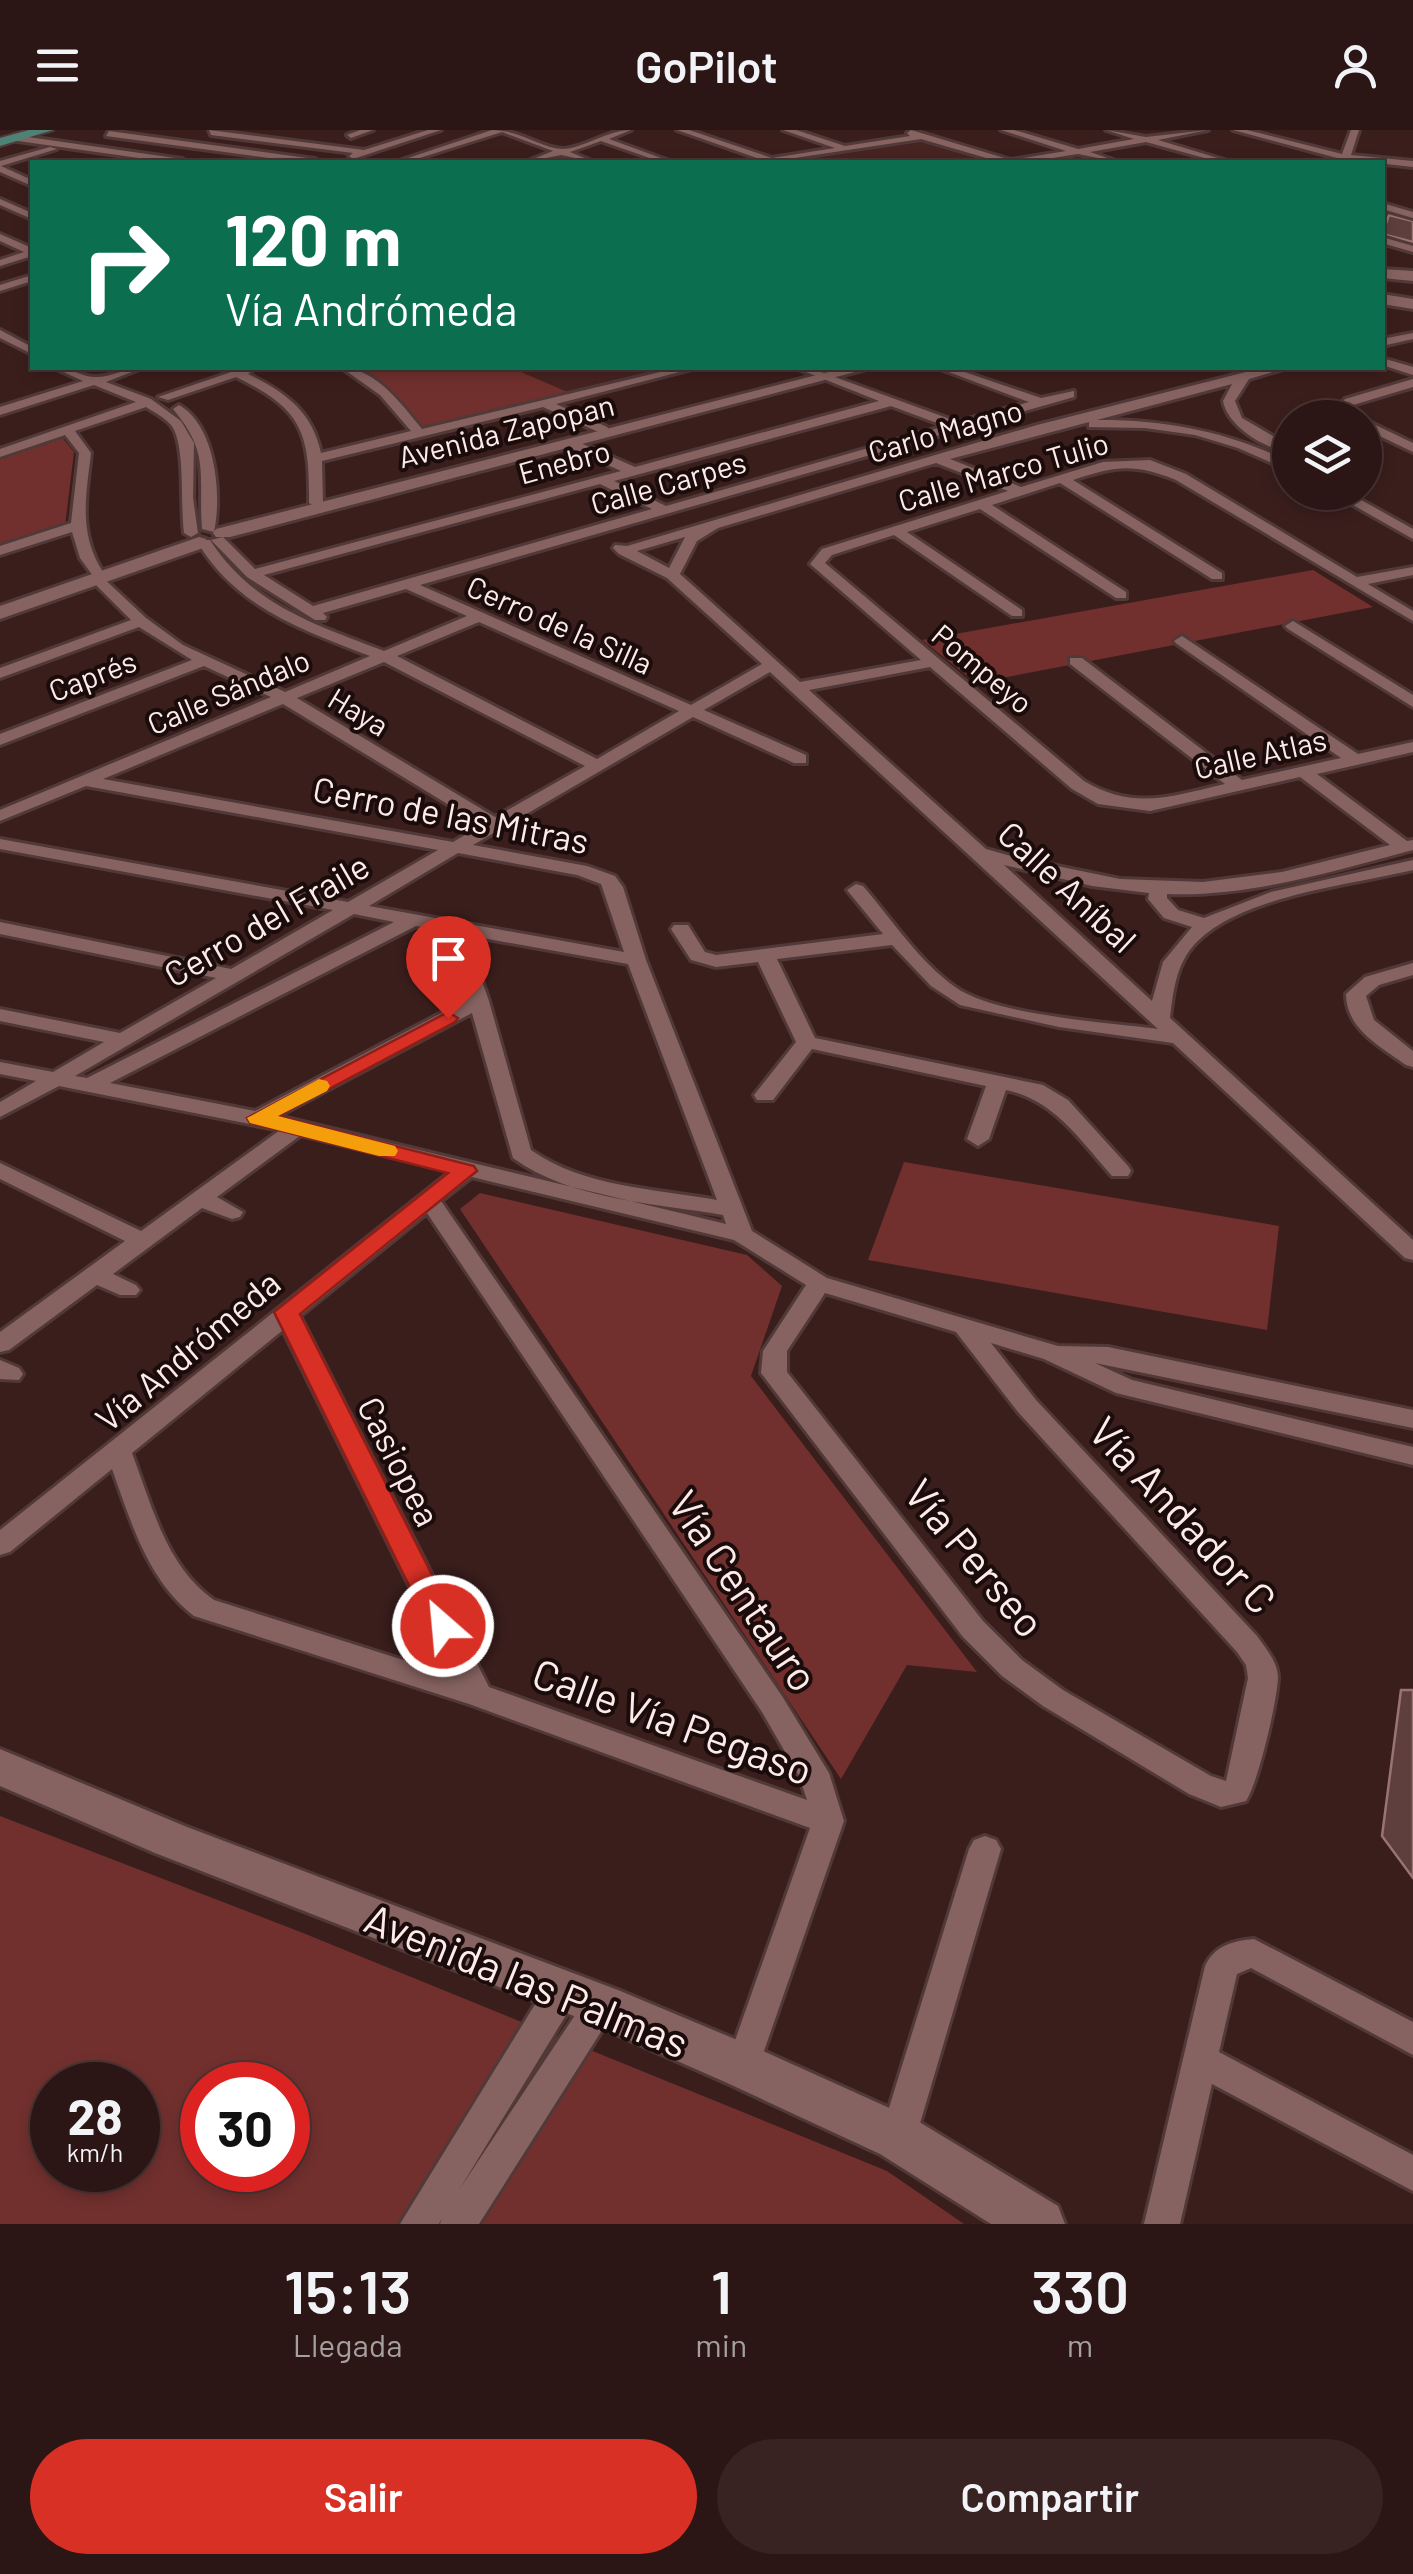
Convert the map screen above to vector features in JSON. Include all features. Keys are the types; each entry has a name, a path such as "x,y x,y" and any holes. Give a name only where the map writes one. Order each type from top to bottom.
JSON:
{"main road":[{"path":"7,137 46,130"}],"street":[{"path":"0,166 124,130"},
{"path":"193,130 364,152"},
{"path":"351,135 369,130"},
{"path":"337,160 436,130"},
{"path":"406,160 502,130 584,160"},
{"path":"536,160 627,130"},
{"path":"681,130 767,160"},
{"path":"787,130 846,149"},
{"path":"903,130 1004,160"},
{"path":"1005,130 1109,160"},
{"path":"1110,130 1220,160"},
{"path":"1025,160 1204,130"},
{"path":"1236,130 1345,160 1352,130"},
{"path":"332,132 399,141"},
{"path":"109,134 300,160"},
{"path":"784,160 923,136"},
{"path":"7,137 167,160"},
{"path":"602,138 662,160"},
{"path":"19,158 33,160"},
{"path":"1385,162 1413,164"},
{"path":"0,166 30,182"},
{"path":"0,202 30,215"},
{"path":"1385,207 1413,214"},
{"path":"0,237 30,251"},
{"path":"1385,241 1413,249"},
{"path":"0,262 30,253"},
{"path":"1385,273 1413,276"},
{"path":"0,288 30,279"},
{"path":"1385,299 1413,304"},
{"path":"0,322 30,338"},
{"path":"0,333 30,351"},
{"path":"1385,341 1413,336"},
{"path":"1385,362 1413,371"},
{"path":"1,405 96,374 123,370"},
{"path":"164,396 247,370"},
{"path":"349,370 384,392 420,434"},
{"path":"317,458 679,370"},
{"path":"949,370 1042,403 1096,413"},
{"name":"Carlo Magno","path":"624,550 1041,428 1272,370"},
{"path":"826,371 891,402 970,427 1144,424 1206,432 1272,458"},
{"path":"826,371 970,427"},
{"name":"Avenida Zapopan","path":"0,610 206,536 316,503 826,371"},
{"name":"Avenida Zapopan","path":"206,536 572,444 826,371"},
{"path":"237,373 279,396 304,416 312,430 317,458 316,503"},
{"path":"96,374 164,396 189,417 206,440 206,536"},
{"path":"96,374 175,421 188,443 186,498 216,562 268,606 391,658"},
{"path":"1246,376 1231,389 1230,412 1242,424 1272,440"},
{"path":"1356,400 1409,387"},
{"name":"Calle Carpes","path":"309,612 970,427 1070,394"},
{"path":"0,453 147,402"},
{"path":"544,402 603,430"},
{"name":"Enebro","path":"252,574 891,402"},
{"path":"1206,432 1219,425 1242,424"},
{"name":"Haya","path":"68,430 85,454 76,498 82,551 96,576 140,621 204,660 285,698 494,824"},
{"path":"1382,432 1413,448"},
{"path":"572,444 634,471"},
{"path":"938,459 1022,492"},
{"name":"Calle Marco Tulio","path":"817,564 826,552 1118,463 1158,466 1413,616"},
{"path":"602,480 666,511"},
{"path":"1064,480 1217,576"},
{"path":"1382,501 1413,518"},
{"path":"983,505 1121,596"},
{"path":"1368,510 1413,535"},
{"path":"672,576 691,539 716,523"},
{"path":"0,551 77,526"},
{"path":"897,531 1016,613"},
{"name":"Calle Aníbal","path":"591,533 672,576 773,664 1413,1253"},
{"path":"206,536 252,574 309,612 596,765"},
{"name":"Pompeyo","path":"817,564 1078,784 1119,804"},
{"path":"1353,582 1413,571"},
{"name":"Cerro de la Silla","path":"408,584 800,759"},
{"name":"Calle Sándalo","path":"0,816 391,658 478,617"},
{"path":"0,673 140,621"},
{"path":"1292,626 1413,702"},
{"path":"1182,641 1355,760"},
{"name":"Caprés","path":"0,740 204,660"},
{"path":"1076,661 1239,786"},
{"path":"798,687 934,662"},
{"name":"Cerro del Fraile","path":"0,1111 773,664"},
{"name":"Calle Atlas","path":"1119,804 1150,806 1413,748"},
{"path":"1304,772 1410,852"},
{"name":"Cerro de las Mitras","path":"84,781 457,846 581,870 608,880 616,891 636,960 742,1235"},
{"path":"0,844 636,960"},
{"path":"980,853 1068,877 1159,888 1234,885 1410,852"},
{"path":"1100,1027 1154,1014 1178,949 1202,924 1256,901 1410,852"},
{"path":"1159,888 1157,899 1165,910 1202,924"},
{"path":"856,890 945,987 965,1000 1100,1027 1178,1037"},
{"path":"90,1085 412,920"},
{"path":"0,928 235,976"},
{"path":"454,928 479,1001 521,1152 541,1170 563,1176 729,1208"},
{"path":"681,929 704,960 766,957 899,938"},
{"path":"766,957 806,1042"},
{"path":"1413,969 1372,981 1356,994 1354,1002 1364,1020 1413,1061"},
{"path":"258,1118 479,1001"},
{"path":"0,1014 122,1040"},
{"path":"806,1042 998,1081 1052,1098 1120,1171"},
{"path":"765,1095 806,1042"},
{"path":"0,1068 258,1118 742,1235 819,1283 1054,1352 1125,1387 1413,1456"},
{"path":"978,1139 998,1081"},
{"path":"3,1354 98,1276 297,1128"},
{"path":"0,1170 144,1242"},
{"name":"Vía Andrómeda","path":"0,1545 466,1171"},
{"path":"203,1200 232,1212"},
{"name":"Vía Centauro","path":"429,1200 772,1704 814,1773 828,1821"},
{"path":"98,1276 128,1290"},
{"name":"Vía Perseo","path":"819,1283 775,1351 774,1373 972,1628 1012,1668 1054,1698 1200,1786 1226,1794 1240,1786"},
{"name":"Casiopea","path":"286,1312 478,1695"},
{"name":"Vía Andador C","path":"965,1327 1027,1406 1255,1654 1263,1678 1240,1786"},
{"path":"1054,1352 1108,1354 1413,1419"},
{"path":"1265,1422 1272,1412 1296,1407 1413,1430"},
{"name":"Calle Vía Pegaso","path":"118,1452 168,1570 192,1602 478,1695 828,1821"},
{"name":"Avenida las Palmas","path":"0,1767 171,1840 582,1998 743,2066 898,2138 1039,2224"},
{"path":"743,2066 828,1821"},
{"path":"898,2138 985,1850"},
{"path":"1162,2224 1222,1966 1245,1952 1254,1953 1413,2039"},
{"path":"418,2224 582,1998"},
{"path":"458,2224 582,1998"},
{"path":"1200,2060 1413,2174"}],"shaded area":[{"path":"917,139 987,160 787,160"},
{"path":"359,370 517,370 570,393 424,429 397,396"},
{"path":"517,370 662,370 570,393"},
{"path":"60,435 74,452 65,526 0,546 0,456"},
{"path":"1313,570 1373,607 976,683 922,640"},
{"path":"904,1162 1279,1226 1267,1330 868,1260"},
{"path":"480,1193 747,1255 782,1286 751,1376 977,1672 907,1665 841,1779 460,1209"},
{"path":"0,1816 303,1933 887,2171 964,2224 0,2224"}],"building":[{"path":"1389,215 1413,221 1413,242 1385,235"},
{"path":"1401,1690 1413,1690 1413,1878 1382,1836"}],"slow traffic":[{"path":"319,1086 258,1118 387,1151"}],"route":[{"path":"443,1626 286,1312 466,1171 258,1118 448,1018"}]}
